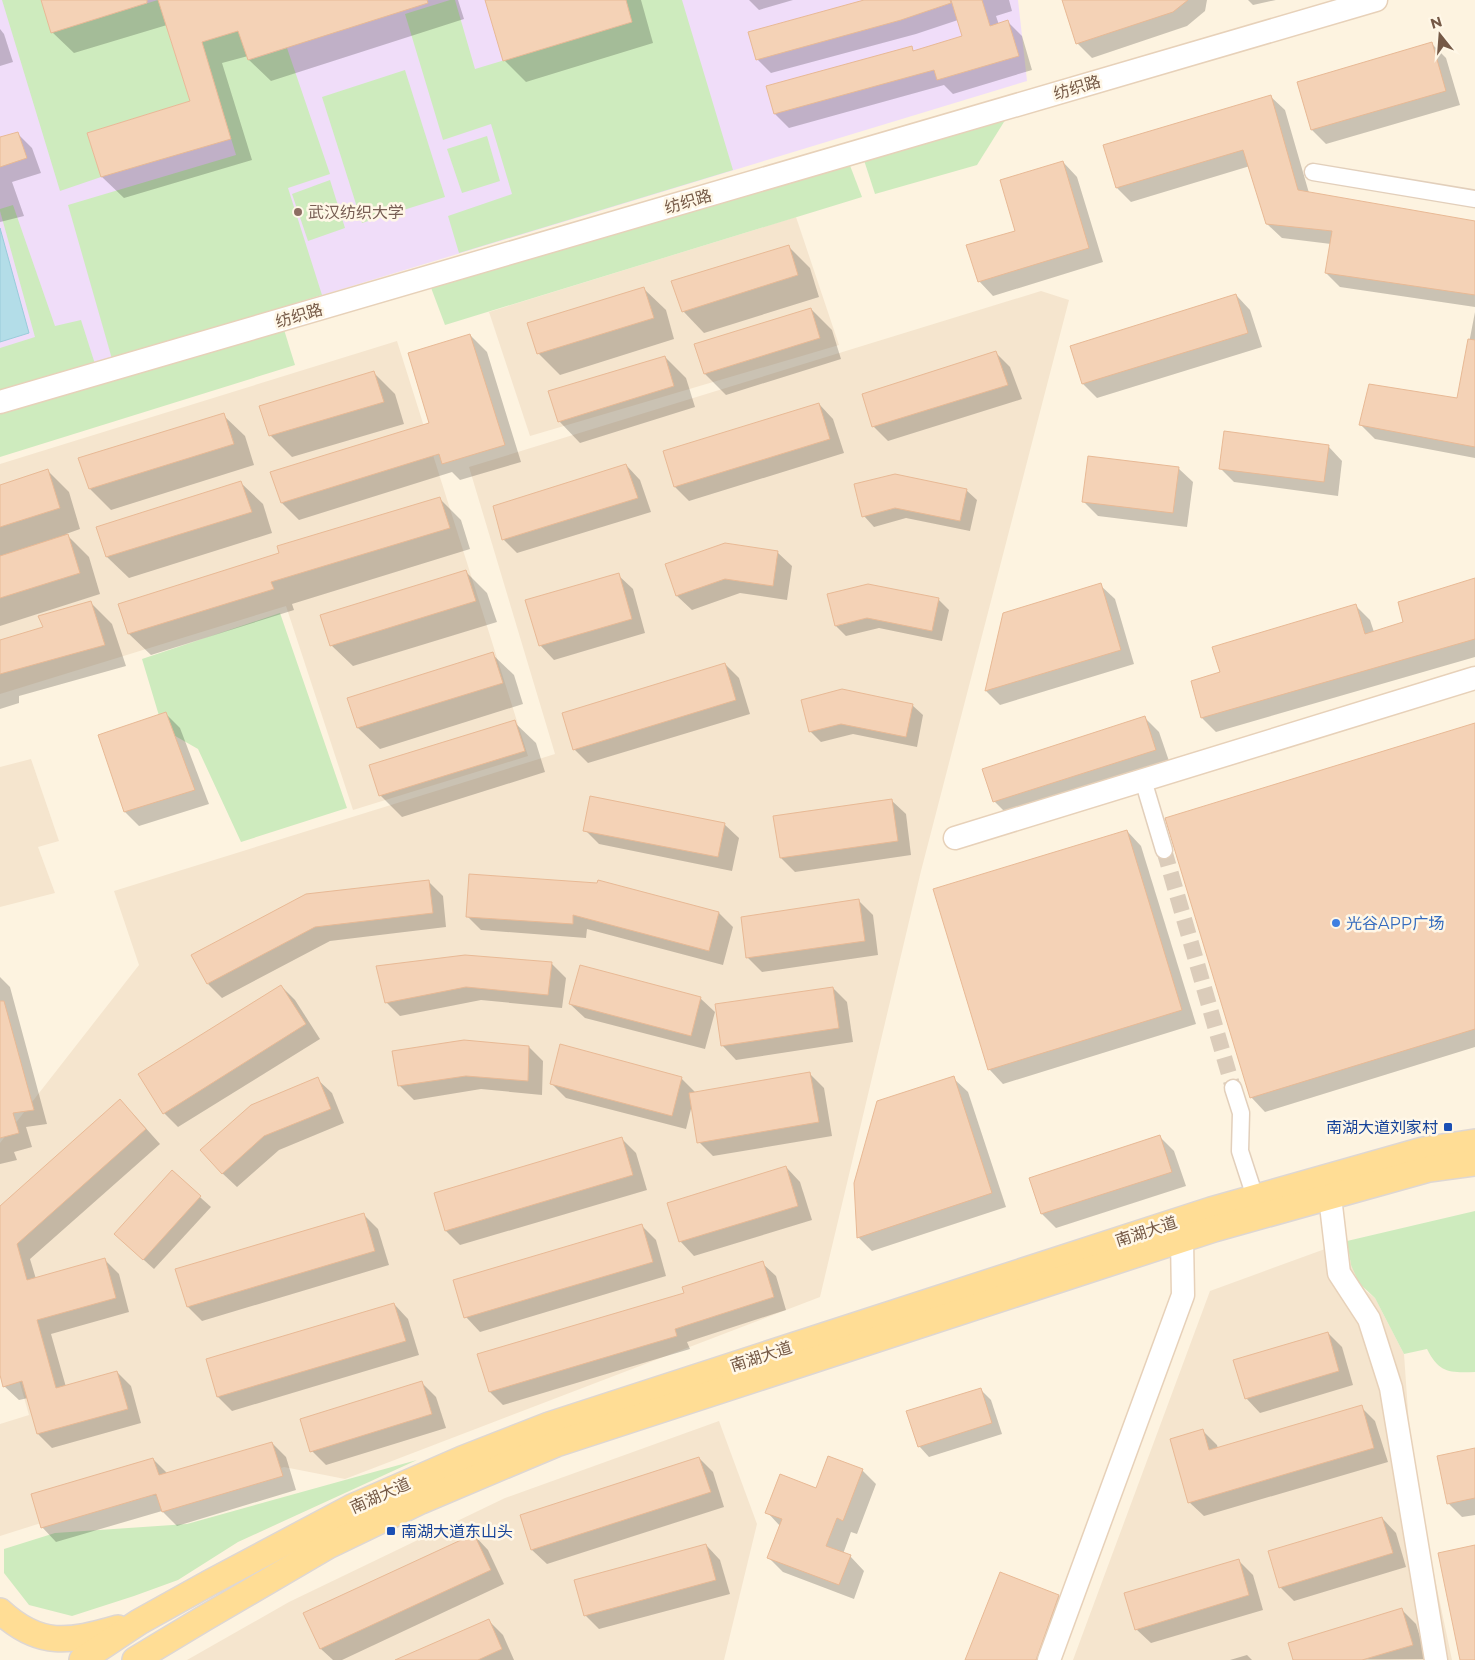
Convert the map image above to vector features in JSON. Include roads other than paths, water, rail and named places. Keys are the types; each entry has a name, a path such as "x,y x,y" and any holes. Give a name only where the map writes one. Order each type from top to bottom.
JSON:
{"main road":[{"name":"南湖大道","path":"82,1660 139,1622 352,1507 470,1455 549,1425 1179,1230 1214,1229 1423,1150 1475,1142"},
{"name":"南湖大道","path":"135,1660 203,1618 328,1546 421,1501 556,1444 1179,1230 1256,1197 1475,1163"},
{"path":"0,1611 18,1626 32,1634 50,1639 74,1639 139,1622"}],"street":[{"name":"纺织路","path":"0,402 1376,0"},
{"path":"1314,172 1475,199"},
{"path":"955,838 1475,678"},
{"path":"1143,780 1164,850"},
{"path":"1233,1088 1241,1113 1240,1151 1256,1197"},
{"path":"1329,1187 1339,1273 1369,1319 1391,1388 1436,1660"},
{"path":"1049,1660 1183,1296 1179,1230"}],"water":[{"path":"0,228 29,333 0,342"}],"tunnel":[{"path":"1164,850 1233,1088"}],"place":[{"name":"武汉纺织大学","path":"298,212"},
{"name":"光谷APP广场","path":"1336,923"},
{"name":"南湖大道刘家村","path":"1448,1127"},
{"name":"南湖大道东山头","path":"391,1531"}]}
